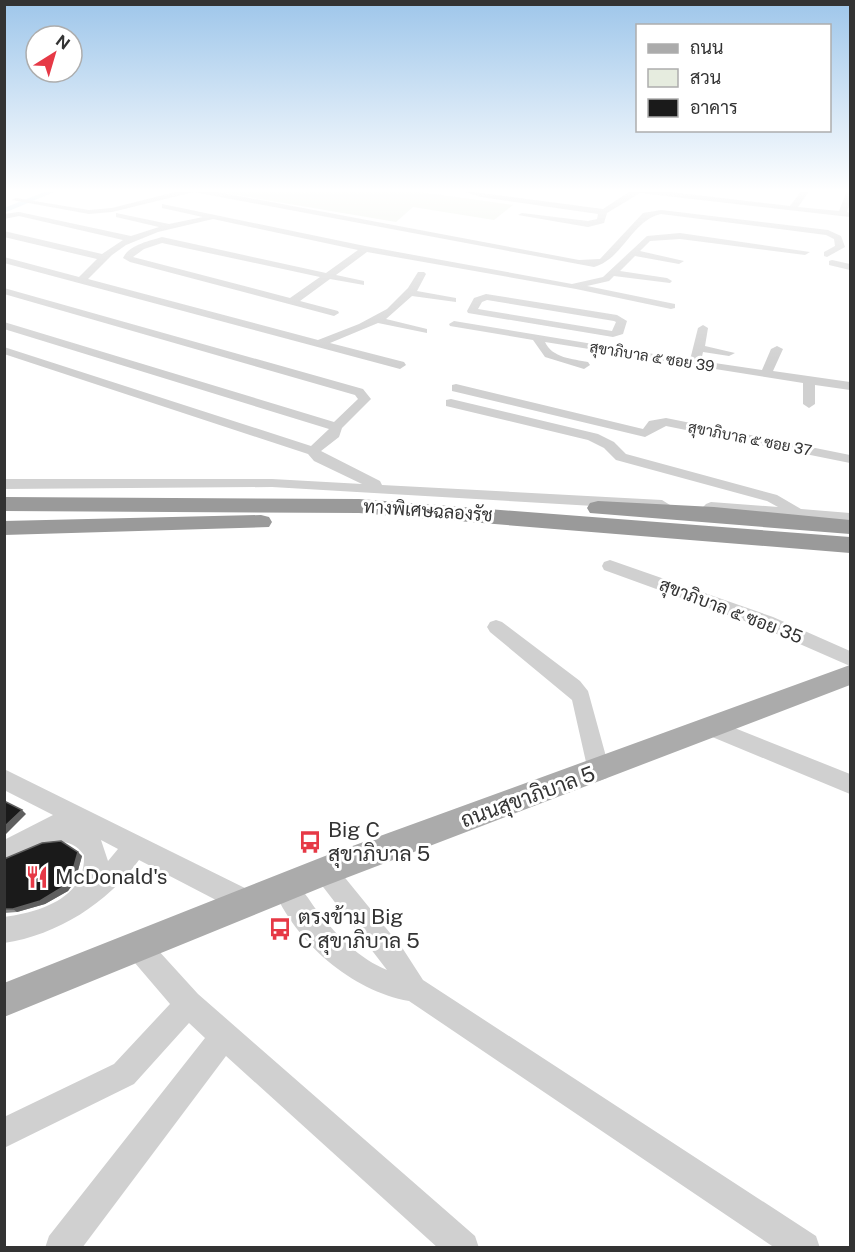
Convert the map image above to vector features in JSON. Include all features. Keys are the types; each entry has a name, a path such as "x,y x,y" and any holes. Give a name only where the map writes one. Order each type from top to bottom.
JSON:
{"highway":[{"name":"ทางพิเศษฉลองรัช","path":"4,490 302,491 714,514 850,527"},
{"name":"ทางพิเศษฉลองรัช","path":"4,504 359,506 850,545"},
{"path":"4,528 409,521 649,529"}],"main road":[{"name":"ถนนสุขาภิบาล 5","path":"4,1000 325,872 850,675"}],"street":[{"path":"65,248 102,257"},
{"path":"82,280 102,257 116,248"},
{"path":"139,248 129,255 129,258 334,313"},
{"path":"201,248 360,283"},
{"path":"502,248 594,264 603,261 615,248"},
{"path":"572,286 606,279 638,248"},
{"path":"754,248 811,254 850,262"},
{"path":"811,254 813,248"},
{"path":"831,259 839,248"},
{"path":"292,302 365,249 671,306"},
{"path":"633,253 680,261"},
{"path":"811,254 850,267"},
{"path":"412,257 421,274"},
{"path":"4,260 400,365"},
{"path":"421,274 451,265"},
{"path":"612,273 667,281"},
{"path":"317,344 378,320 413,293 421,274"},
{"path":"4,291 359,392 365,399 336,428 334,434 312,451"},
{"path":"413,293 452,300"},
{"path":"540,314 471,310 475,304 486,297 540,314 613,334 619,332 622,321 617,318 540,314"},
{"path":"540,314 534,337 545,352 557,358 584,365"},
{"path":"378,320 423,330"},
{"name":"สุขาภิบาล ๕ ซอย 39","path":"454,324 695,364 850,386"},
{"path":"4,325 336,428"},
{"path":"695,364 703,328"},
{"path":"698,348 729,353"},
{"path":"766,374 777,349"},
{"path":"4,350 312,451 319,458 385,488"},
{"path":"809,379 809,404"},
{"name":"สุขาภิบาล ๕ ซอย 37","path":"456,388 645,433 653,429 654,424 666,422 850,459"},
{"path":"452,403 593,437 609,445 621,457 772,498 800,513"},
{"path":"4,484 272,483 800,513 850,518"},
{"name":"สุขาภิบาล ๕ ซอย 35","path":"610,566 767,622 850,659"},
{"path":"496,627 573,687 581,697 599,771"},
{"path":"712,728 850,784"},
{"path":"4,779 248,903"},
{"path":"4,853 75,815"},
{"path":"44,832 71,830 93,847 97,857 97,869 81,898"},
{"path":"4,930 25,926 81,898 115,873 135,846"},
{"path":"325,872 343,898 401,966 414,989 804,1248"},
{"path":"285,888 310,925 351,965 393,987 414,989"},
{"path":"138,947 188,1004 463,1248"},
{"path":"4,1133 124,1074 188,1004"},
{"path":"61,1248 225,1035"}],"building":[{"path":"4,801 22,810 4,827"},
{"path":"61,841 78,852 71,877 63,887 40,901 13,909 4,909 4,859 42,843"}],"place":[{"name":"Big C สุขาภิบาล 5","path":"310,842"},
{"name":"McDonald's","path":"37,877"},
{"name":"ตรงข้าม Big C สุขาภิบาล 5","path":"280,929"}]}
